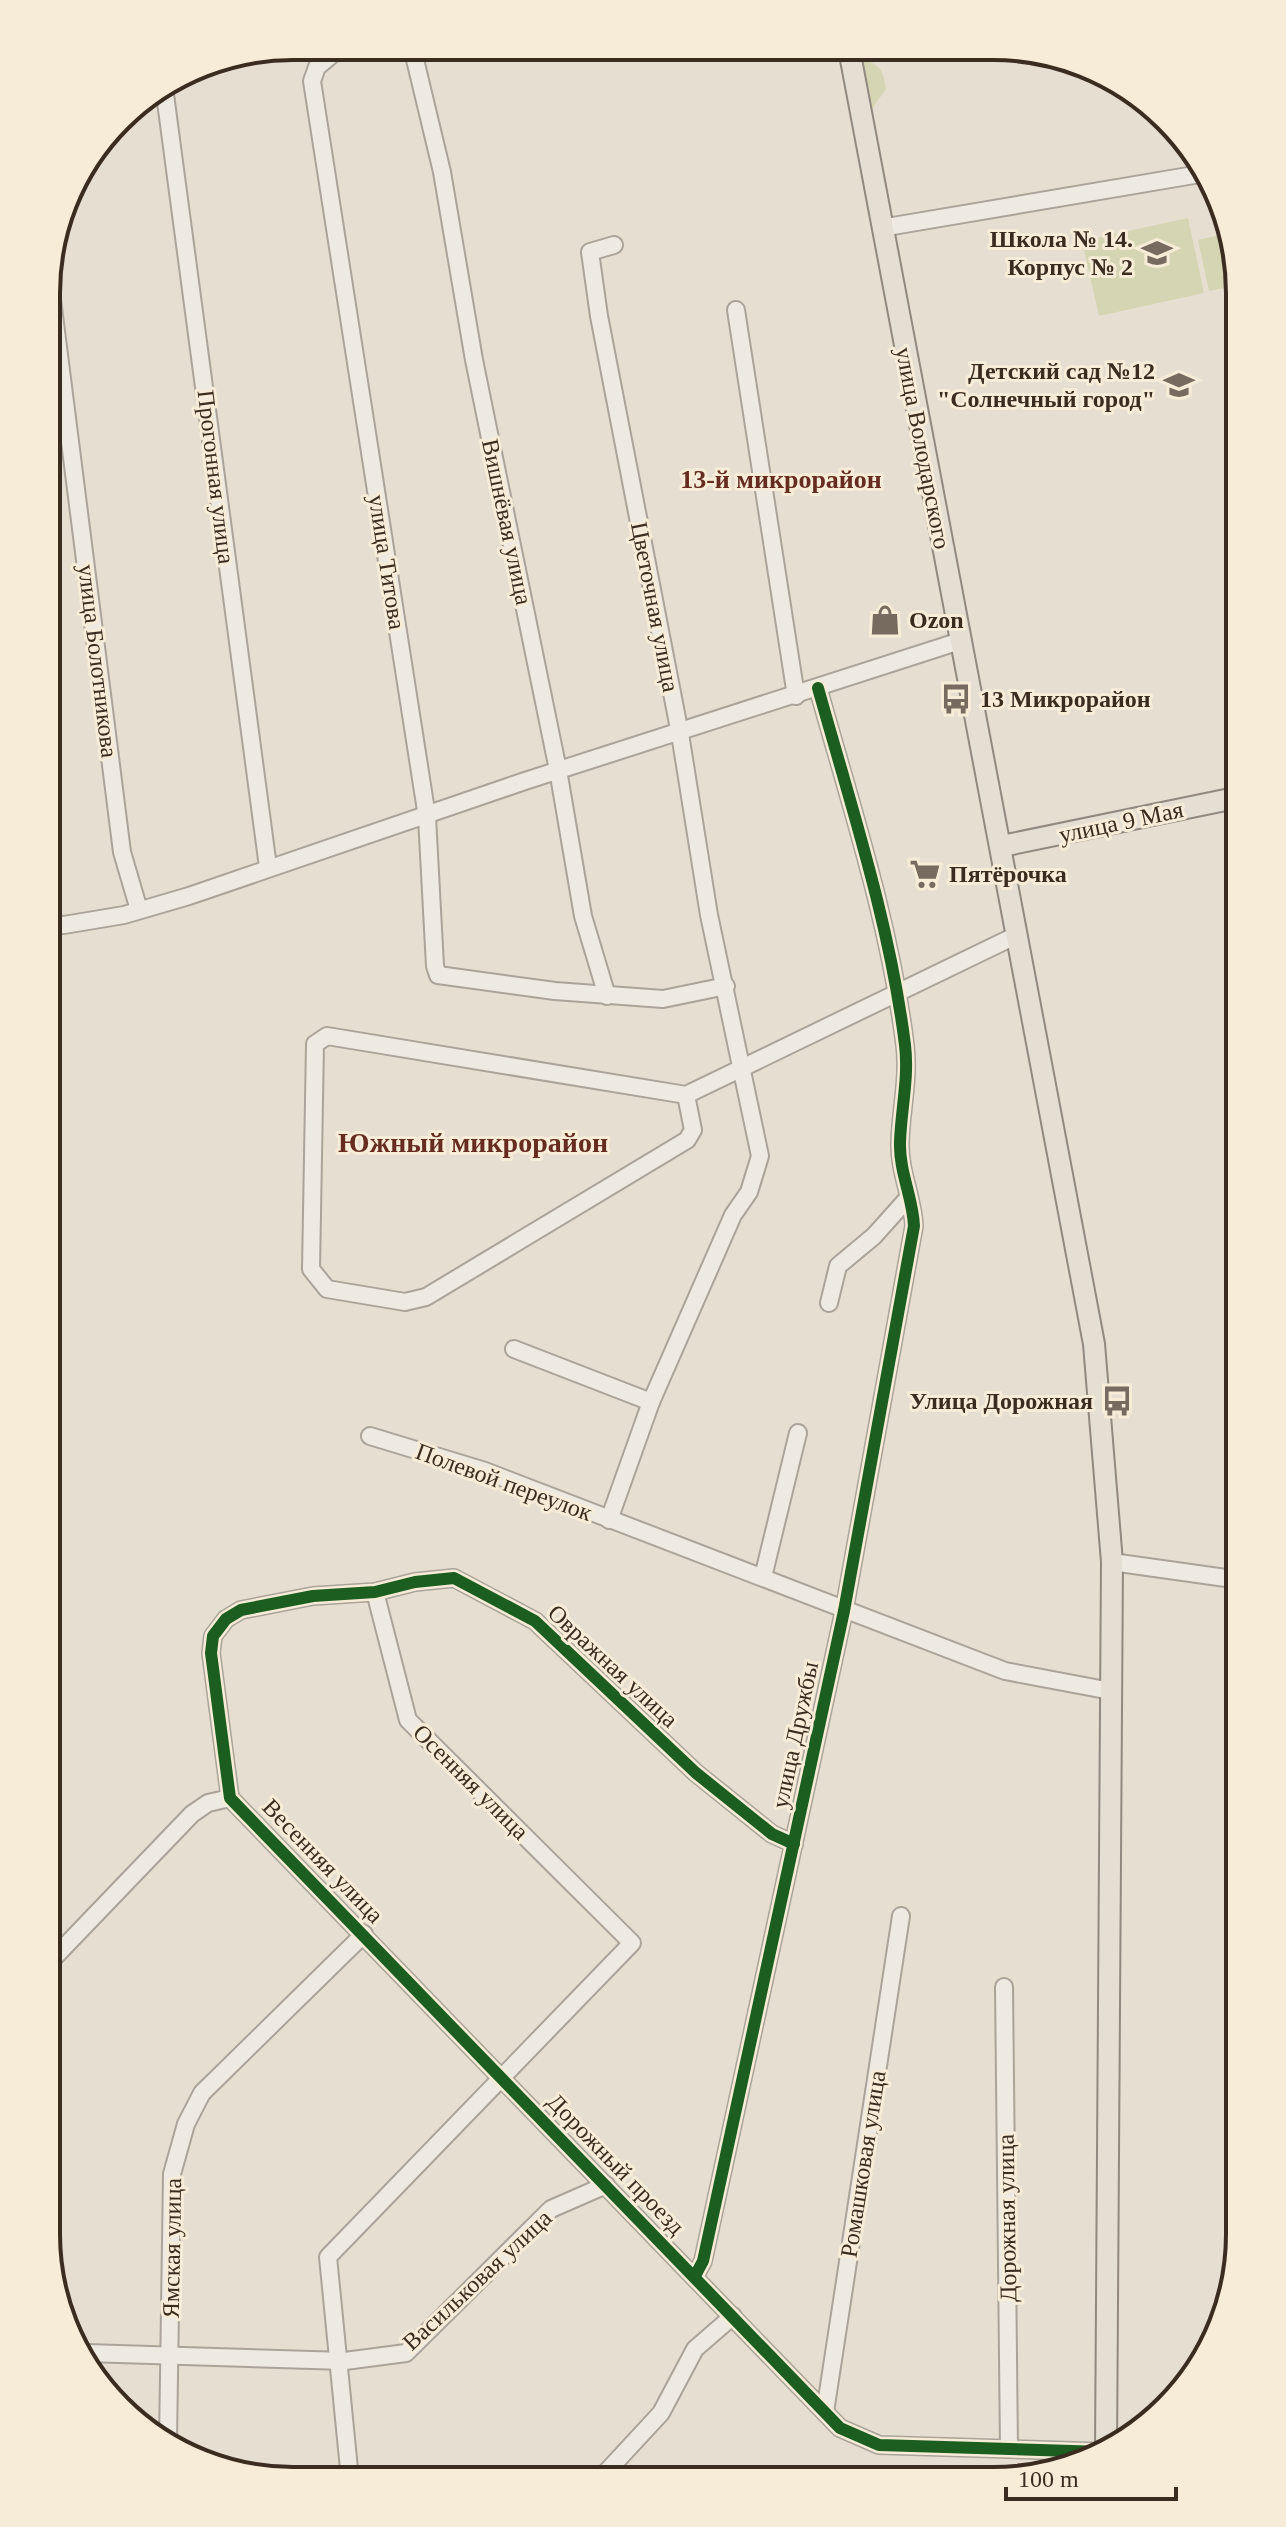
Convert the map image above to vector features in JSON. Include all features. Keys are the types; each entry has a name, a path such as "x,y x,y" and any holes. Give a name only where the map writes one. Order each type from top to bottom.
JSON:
{"main road":[{"name":"улица Володарского","path":"851,60 1094,1344 1112,1562 1105,2438"},
{"name":"улица 9 Мая","path":"1002,846 1226,800"}],"street":[{"name":"улица Титова","path":"325,60 317,67 312,81 427,817 435,966 438,975 607,996"},
{"name":"Вишнёвая улица","path":"415,60 442,172 474,360 558,770 583,916 607,996"},
{"name":"Прогонная улица","path":"165,98 268,867"},
{"path":"881,228 1193,175"},
{"name":"Цветочная улица","path":"614,245 590,252 616,406 680,734 709,915 741,1069"},
{"path":"736,310 796,696"},
{"name":"улица Болотникова","path":"60,363 122,852 139,910"},
{"path":"60,925 139,910 427,817 558,770 680,734 960,641"},
{"name":"улица Дружбы","path":"695,2276 703,2261 844,1611 914,1226 900,1142 906,1101 905,1046 885,930 818,688"},
{"path":"686,1095 693,1130 687,1140 426,1297 405,1302 327,1289 311,1269 315,1044 319,1038 327,1036 686,1095 1017,935"},
{"path":"607,996 663,999 726,986"},
{"name":"Полевой переулок","path":"370,1436 485,1471 609,1520 651,1402 733,1215 749,1192 760,1156 741,1069"},
{"path":"829,1303 838,1266 908,1198"},
{"path":"514,1349 651,1402"},
{"path":"763,1577 798,1433"},
{"path":"609,1520 1005,1671 1111,1691"},
{"path":"1112,1562 1226,1578"},
{"name":"Овражная улица","path":"213,1636 226,1619 241,1610 313,1596 375,1592 415,1582 454,1578 535,1621 685,1763 772,1834 794,1844"},
{"name":"Осенняя улица","path":"375,1592 408,1720 630,1941 501,2078"},
{"name":"Весенняя улица","path":"213,1636 211,1653 230,1798 501,2078"},
{"path":"60,1951 192,1814 208,1803 230,1798"},
{"name":"Ромашковая улица","path":"825,2412 901,1916"},
{"name":"Ямская улица","path":"168,2430 172,2174 186,2124 202,2093 364,1934"},
{"name":"Дорожная улица","path":"1004,1987 1009,2449"},
{"path":"349,2467 342,2361 328,2260 501,2078"},
{"name":"Дорожный проезд","path":"501,2078 840,2428 879,2445 1077,2451"},
{"name":"Васильковая улица","path":"93,2353 342,2361 406,2353 551,2209 606,2185"},
{"path":"614,2467 661,2413 695,2349 733,2316"}],"green space":[{"path":"862,60 880,69 886,89 871,110 866,111 856,61"},
{"path":"1188,218 1204,293 1099,316 1082,241"},
{"path":"1218,235 1226,288 1209,291 1198,240"}],"cycle path":[{"path":"695,2276 703,2261 844,1611 914,1226 900,1153 906,1057 890,955 818,688"},
{"path":"794,1844 772,1834 696,1773 535,1621 454,1578 415,1582 375,1592 313,1596 241,1610 226,1619 213,1636 211,1653 230,1798 840,2428 879,2445 1077,2451"}],"place":[{"name":"Школа № 14. Корпус № 2","path":"1157,253"},
{"name":"Детский сад №12 \"Солнечный город\"","path":"1179,385"},
{"name":"Ozon","path":"885,620"},
{"name":"13 Микрорайон","path":"956,699"},
{"name":"Пятёрочка","path":"925,874"},
{"name":"Улица Дорожная","path":"1117,1401"}],"district":[{"name":"13-й микрорайон","path":"781,479"},
{"name":"Южный микрорайон","path":"473,1142"}]}
